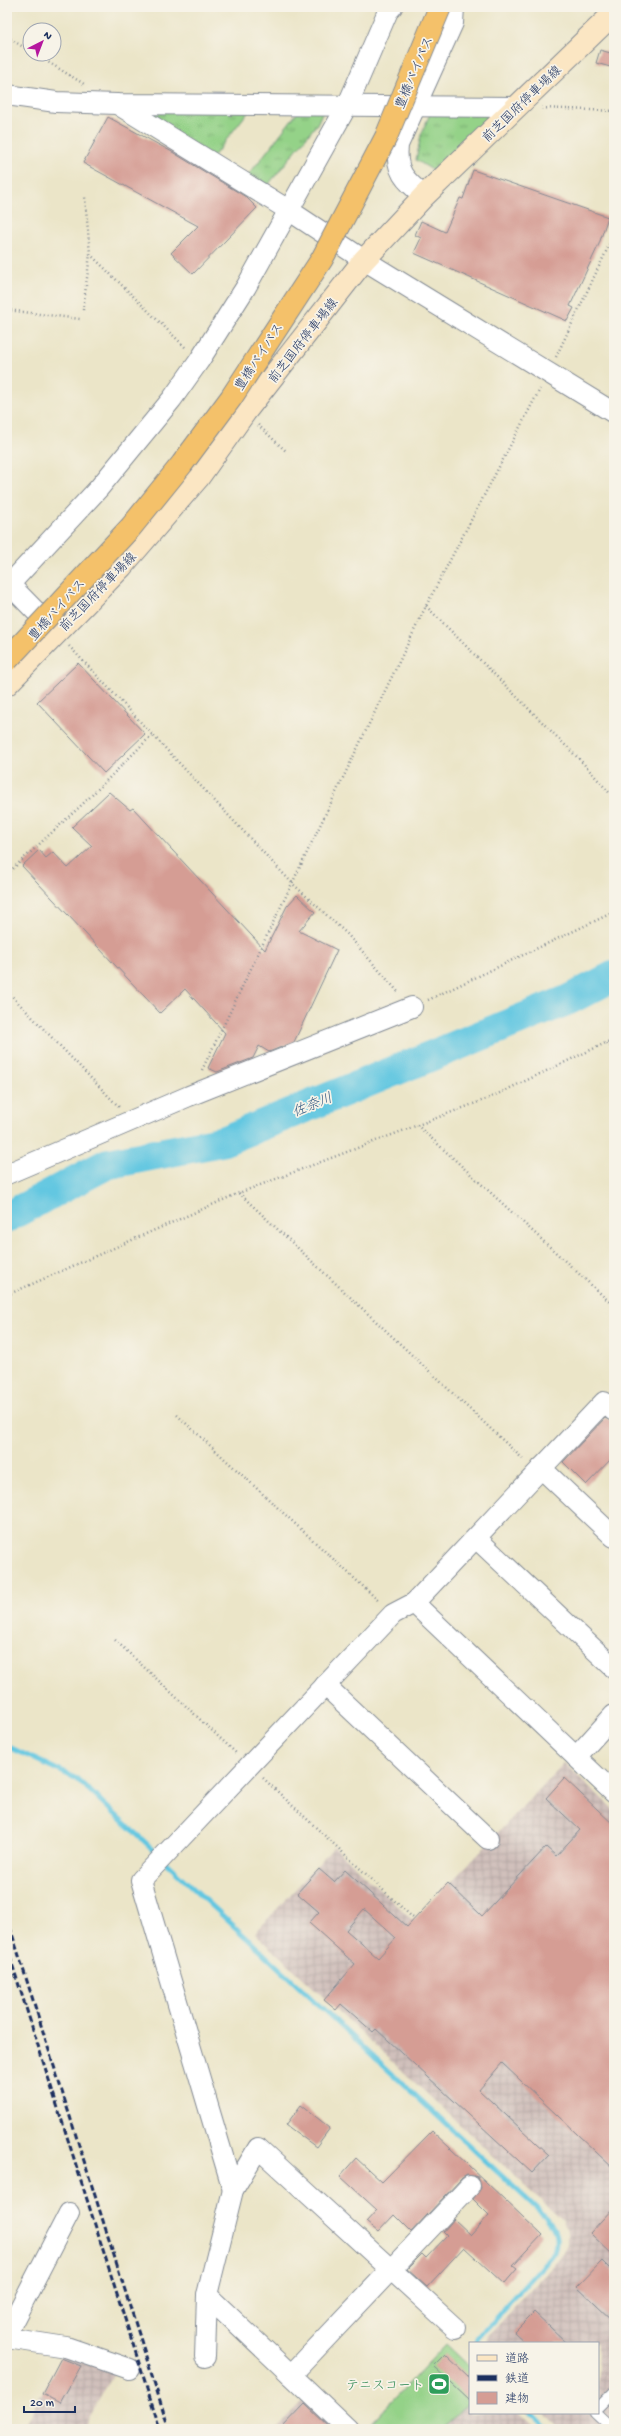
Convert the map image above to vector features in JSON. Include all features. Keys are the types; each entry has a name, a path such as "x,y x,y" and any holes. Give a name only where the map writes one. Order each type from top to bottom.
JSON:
{"highway":[{"name":"豊橋バイパス","path":"7,639 127,516 221,390 311,253 374,132 428,7"},
{"name":"豊橋バイパス","path":"7,660 131,527 182,464 231,398 322,259 386,137 440,7"}],"main road":[{"name":"前芝国府停車場線","path":"7,684 122,566 193,484 245,412 364,260 424,196 614,13"}],"street":[{"path":"56,633 8,586 99,488 172,398 199,361 246,287 290,211 348,104 388,11 392,7"},
{"path":"424,196 403,178 397,157 398,145 417,106 453,23 454,7"},
{"path":"7,95 56,102 117,104 348,104 516,108"},
{"path":"117,104 290,211 364,260 614,413"},
{"path":"7,1174 189,1096 412,1007"},
{"path":"233,2190 141,1880 393,1614 414,1603 604,1402 614,1411"},
{"path":"539,1471 614,1537"},
{"path":"476,1538 614,1668"},
{"path":"414,1603 614,1793"},
{"path":"326,1685 488,1838"},
{"path":"576,1757 614,1715"},
{"path":"205,2357 207,2295 233,2190 258,2148 456,2328"},
{"path":"291,2375 470,2186"},
{"path":"7,2333 70,2213"},
{"path":"207,2295 348,2429"},
{"path":"7,2338 18,2338 66,2347 130,2369"}],"lane":[{"path":"599,2407 614,2392"},
{"path":"596,2414 612,2429"}],"path":[{"path":"7,37 22,46"},
{"path":"48,62 90,87"},
{"path":"516,108 614,111"},
{"path":"83,310 90,254 85,197"},
{"path":"189,1096 293,884 426,606 548,372 614,235"},
{"path":"90,254 199,361"},
{"path":"7,310 80,319"},
{"path":"245,412 287,452"},
{"path":"426,606 583,763 614,798"},
{"path":"56,633 293,884 347,934 412,1007 614,912"},
{"path":"7,874 88,799 152,735"},
{"path":"7,991 132,1120"},
{"path":"7,1295 239,1193 489,1098 614,1039"},
{"path":"607,1043 614,1049"},
{"path":"417,1125 614,1306"},
{"path":"239,1193 539,1471"},
{"path":"178,1415 393,1614"}],"shaded area":[{"path":"564,1763 614,1810 614,2429 561,2429 545,2414 599,2414 599,2342 487,2342 489,2335 563,2255 567,2246 567,2232 563,2221 255,1933 334,1847 414,1921"},
{"name":"テニスコート","path":"446,2344 469,2366 469,2414 520,2414 536,2429 365,2429"},
{"path":"65,2351 116,2369 83,2429 22,2429"},
{"path":"309,2394 346,2429 275,2429"}],"green space":[{"path":"251,108 213,157 136,111"},
{"path":"300,109 324,109 317,124 264,190 246,178"},
{"path":"431,111 494,112 434,171 416,160 421,135"},
{"name":"テニスコート","path":"446,2344 469,2366 469,2402 443,2429 366,2429"}],"building":[{"path":"600,50 614,54 614,68 596,63"},
{"path":"108,117 174,153 246,197 257,208 193,274 171,253 198,226 83,163"},
{"path":"473,170 608,217 599,244 570,306 574,308 567,321 414,253 421,238 415,235 421,221 445,232 460,198 463,199"},
{"path":"78,663 145,734 104,773 37,702"},
{"path":"109,792 130,810 133,808 265,950 287,906 297,895 315,912 299,931 337,950 294,1042 269,1052 259,1046 253,1058 217,1072 208,1068 225,1033 185,989 160,1013 22,866 39,850 46,858 53,852 68,868 92,846 72,827"},
{"path":"605,1418 614,1422 614,1456 586,1485 563,1462"},
{"path":"564,1778 614,1825 614,2169 502,2063 479,2090 549,2155 532,2173 376,2029 373,2032 341,2004 336,2010 324,2000 355,1964 309,1923 319,1912 297,1893 319,1869 334,1882 345,1870 407,1927 448,1883 482,1916 546,1847 556,1856 580,1830 546,1798","holes":["364,1909 396,1938 378,1958 346,1930"]},
{"path":"301,2105 330,2128 316,2147 286,2125"},
{"path":"432,2131 542,2235 513,2266 517,2269 504,2284 464,2247 427,2287 407,2269 422,2254 426,2258 447,2236 443,2232 454,2219 471,2235 489,2215 473,2199 481,2188 478,2177 467,2175 462,2178 411,2232 394,2215 378,2232 366,2222 377,2210 340,2176 356,2158 382,2182"},
{"path":"614,2207 614,2256 590,2233"},
{"path":"602,2261 614,2273 614,2322 577,2287"},
{"path":"534,2312 566,2342 525,2342 514,2332"},
{"path":"445,2354 469,2377 469,2400 433,2366"},
{"path":"61,2358 81,2366 60,2403 42,2394"},
{"path":"305,2404 331,2429 281,2429"}],"waterway":[{"name":"佐奈川","path":"7,1217 107,1164 223,1141 568,1000 614,976"},
{"path":"7,1746 77,1779 159,1855"},
{"path":"164,1861 547,2218 556,2235 554,2253 477,2339 477,2342"},
{"path":"532,2414 547,2429"}],"railway":[{"path":"7,1918 169,2429"},
{"path":"7,1948 160,2429"}],"place":[{"name":"テニスコート","path":"439,2384"}]}
